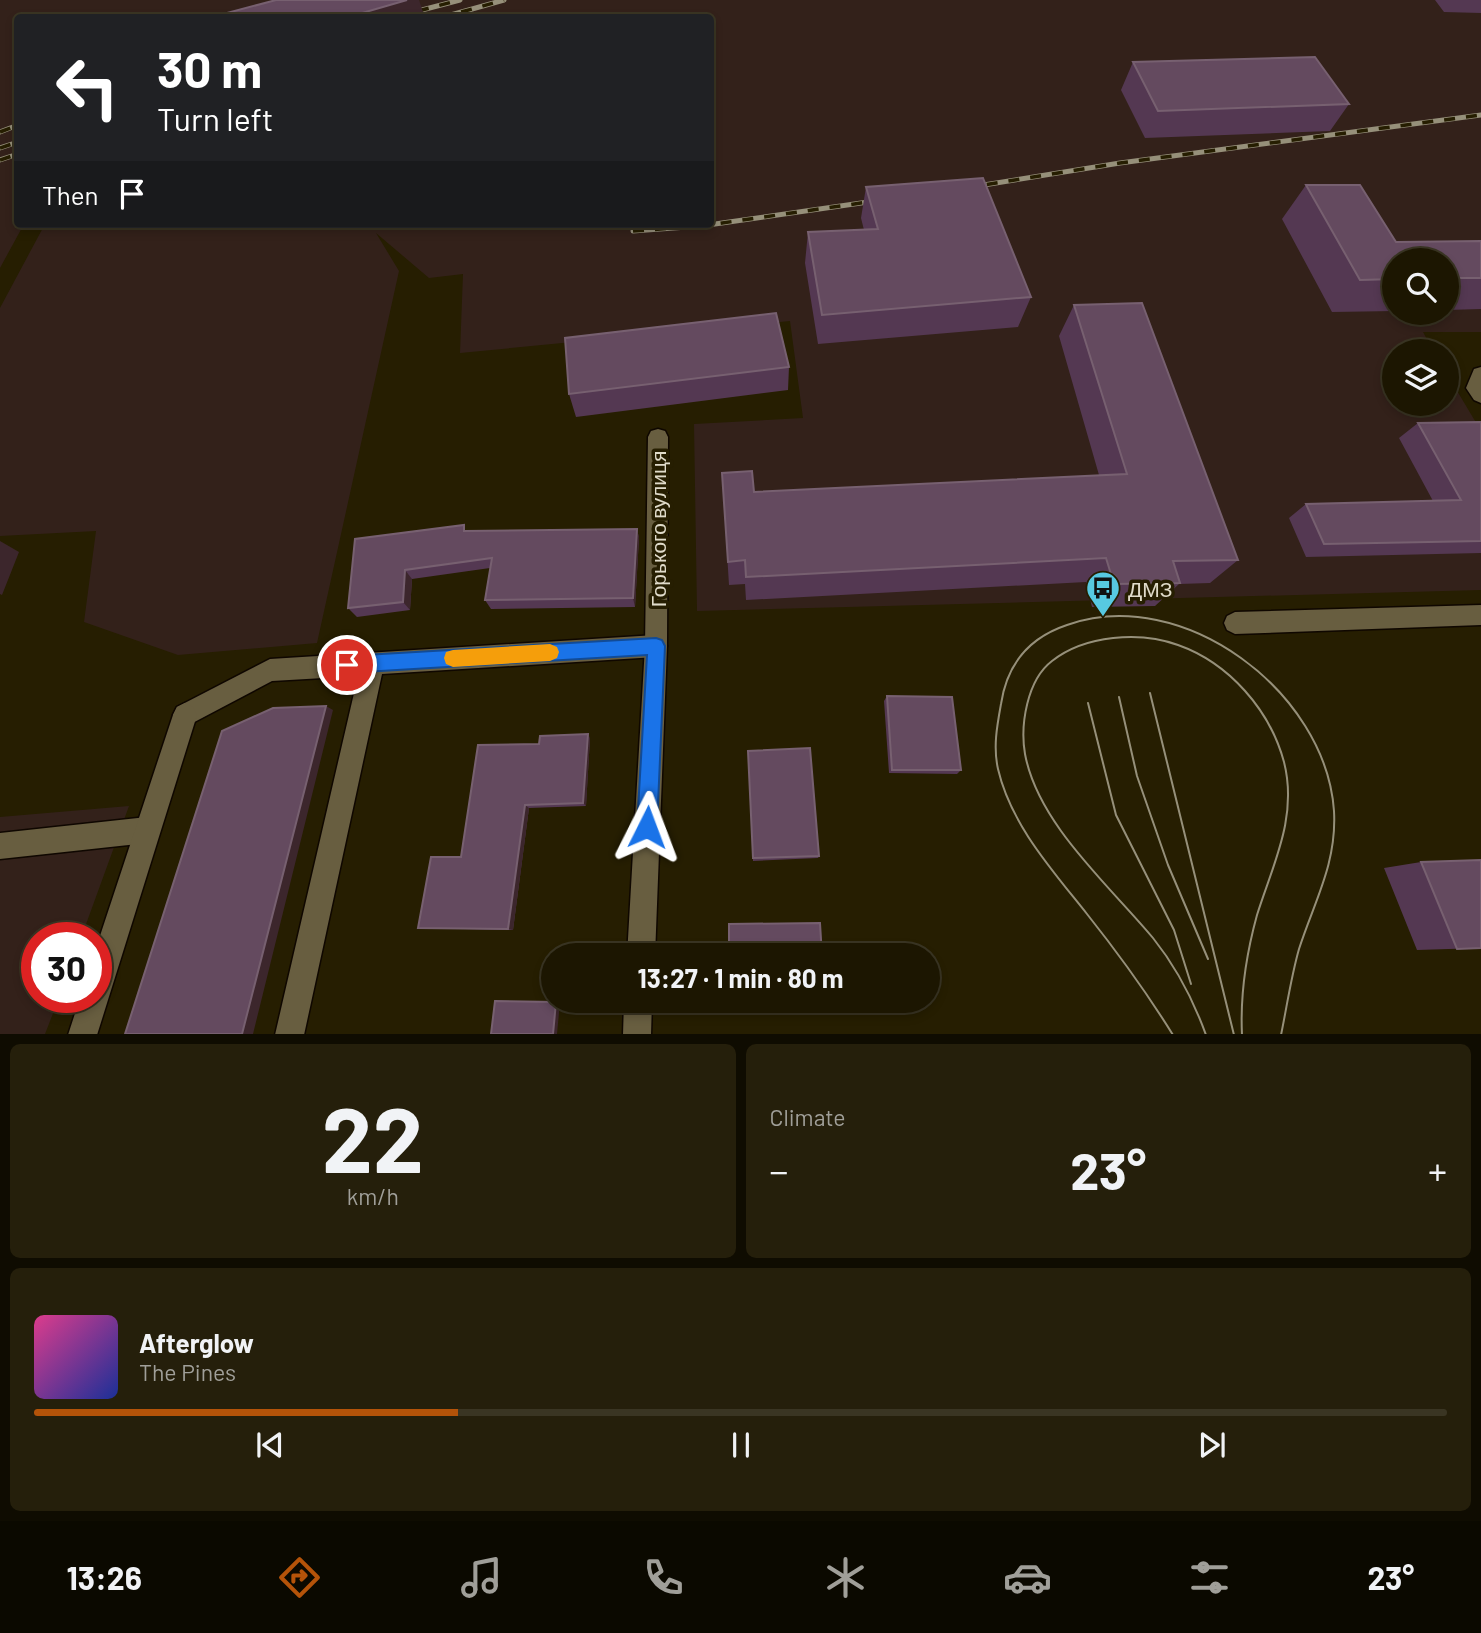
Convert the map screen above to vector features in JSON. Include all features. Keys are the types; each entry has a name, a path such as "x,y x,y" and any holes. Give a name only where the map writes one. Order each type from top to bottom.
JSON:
{"street":[{"path":"1481,374 1476,388 1481,395"},
{"name":"Горького вулиця","path":"641,943 656,646 658,437"},
{"path":"1235,623 1481,615"},
{"path":"112,941 185,715 270,670 656,646"},
{"path":"289,1034 373,663"},
{"path":"0,846 148,830"},
{"path":"82,1034 89,1013"},
{"path":"637,1034 638,1013"}],"shaded area":[{"path":"0,0 1481,0 1481,332 1423,332 1427,339 1382,339 1382,416 1459,416 1459,394 1481,431 1481,590 697,611 694,424 803,418 790,321 460,353 463,274 429,278 376,233 399,271 317,643 178,655 84,622 96,531 0,536 0,308 43,228 714,228 714,14 14,14 14,228 22,228 0,268"},
{"path":"129,806 87,922 21,922 21,1013 53,1013 45,1034 0,1034 0,817"}],"building":[{"path":"276,0 407,0 359,14 223,14"},
{"path":"1315,57 1349,104 1158,111 1133,62"},
{"path":"983,178 1031,297 822,315 808,232 878,229 866,187"},
{"path":"1306,185 1360,185 1396,242 1481,241 1481,278 1459,278 1459,248 1382,248 1382,279 1360,280"},
{"path":"1142,303 1238,560 1173,561 1180,583 1114,584 1106,558 746,577 745,560 728,562 722,473 752,471 754,492 1127,474 1074,305"},
{"path":"776,313 789,367 569,394 565,338"},
{"path":"1481,422 1481,541 1324,544 1306,504 1461,500 1418,423"},
{"path":"464,525 464,531 637,529 633,598 485,600 492,558 405,570 403,602 348,608 355,539"},
{"path":"887,696 952,697 961,770 892,770"},
{"path":"326,706 242,1034 125,1034 222,731 273,708"},
{"path":"588,734 583,803 525,805 508,929 418,928 431,857 461,857 478,745 539,744 540,736"},
{"path":"810,748 819,856 753,858 748,751"},
{"path":"1481,860 1481,948 1457,949 1421,862"},
{"path":"820,923 821,943 729,943 729,924"},
{"path":"495,1001 541,1002 541,1013 555,1013 553,1034 491,1034"}],"tram line":[{"path":"1172,1034 1121,958 1047,864 1023,828 1004,790 998,769 997,728 1004,690 1008,677 1022,654 1053,630 1111,616 1157,620 1200,634 1241,658 1277,689 1305,726 1325,767 1334,811 1332,848 1299,949 1281,1034"},
{"path":"1206,1034 1190,996 1170,961 1077,852 1044,805 1032,780 1024,742 1025,717 1031,691 1043,669 1052,661 1065,652 1096,641 1147,638 1178,645 1197,653 1230,676 1245,691 1269,724 1278,743 1288,782 1286,821 1250,945 1243,990 1242,1034"},
{"path":"1150,693 1234,1034"},
{"path":"1119,697 1137,776 1168,865 1208,959"},
{"path":"1088,703 1116,815 1174,930 1191,984"}],"railway":[{"path":"418,11 460,0"},
{"path":"454,14 504,0"},
{"path":"965,188 1120,163 1481,115"},
{"path":"0,132 14,127"},
{"path":"0,148 14,143"},
{"path":"0,160 14,155"},
{"path":"714,224 882,200"},
{"path":"633,231 674,228"}],"slow traffic":[{"path":"453,658 550,652"}],"place":[{"name":"ДМЗ","path":"1103,618"}],"route":[{"path":"347,665 656,646 647,827"}]}
